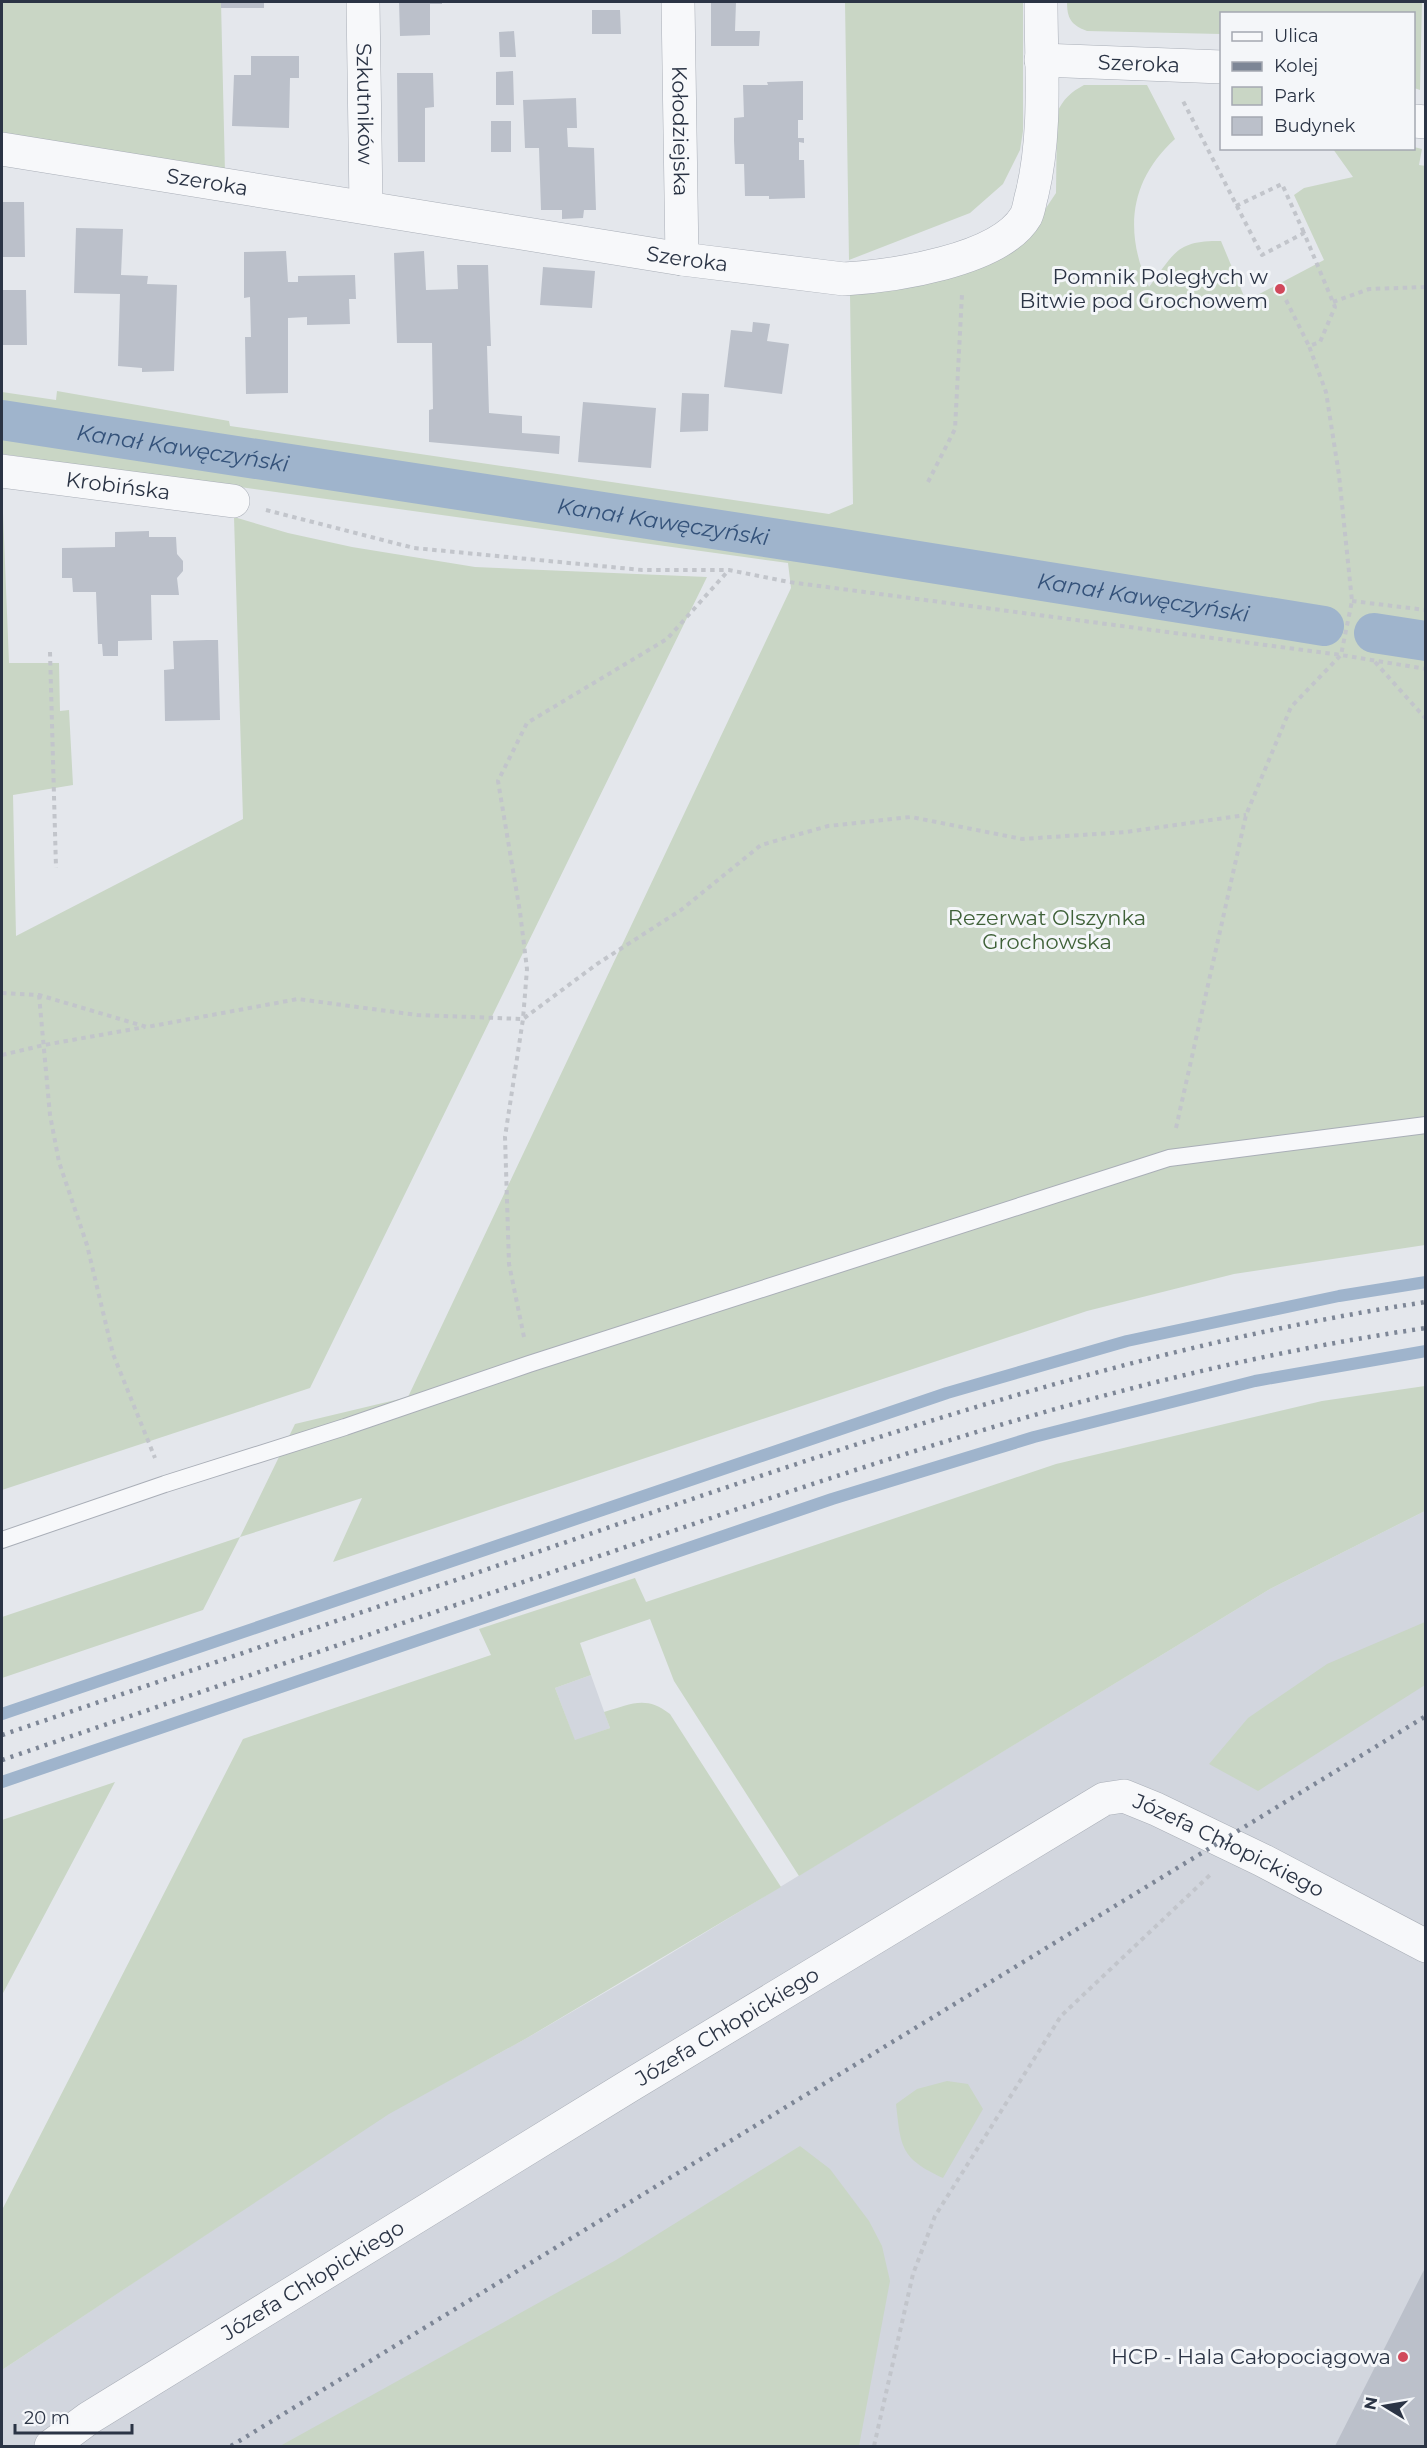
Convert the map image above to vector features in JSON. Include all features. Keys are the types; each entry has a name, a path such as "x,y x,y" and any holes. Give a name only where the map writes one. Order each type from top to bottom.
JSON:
{"street":[{"name":"Szkutników","path":"363,2 366,207"},
{"name":"Kołodziejska","path":"678,2 682,260"},
{"path":"1041,2 1041,60"},
{"name":"Szeroka","path":"2,149 682,260 844,279 900,273 963,258 999,242 1026,216 1039,159 1041,60 1220,67"},
{"name":"Krobińska","path":"2,471 233,501"},
{"name":"Józefa Chłopickiego","path":"51,2446 89,2418 619,2093 1114,1796 1131,1798 1239,1848 1425,1946"}],"lane":[{"path":"2,1540 529,1364 1169,1158 1425,1125"}],"path":[{"path":"1165,64 1262,255 1304,233"},
{"path":"1236,206 1282,184 1335,307 1320,342 1309,346"},
{"path":"928,482 954,429 963,258"},
{"path":"1333,302 1369,289 1425,287"},
{"path":"1169,1158 1246,815 1291,707 1341,655 1352,601 1339,475 1326,392 1309,346 1286,300"},
{"path":"233,501 414,548 642,570 729,570 800,584 1341,655 1425,669"},
{"path":"529,1364 509,1264 505,1137 523,1019 527,969 498,781 527,723 667,639 729,570"},
{"path":"1352,601 1425,610"},
{"path":"50,652 56,868"},
{"path":"1374,662 1425,719"},
{"path":"2,1055 44,1045 298,999 417,1015 523,1019 597,964 681,910 761,845 828,826 911,817 1022,839 1126,832 1246,815"},
{"path":"2,993 39,996 147,1027"},
{"path":"39,996 51,1115 59,1162 87,1245 113,1354 165,1484"},
{"path":"874,2446 913,2274 935,2217 1061,2016 1239,1848"}],"shaded area":[{"path":"1425,1511 1425,2446 2,2446 2,2370 389,2113 527,2038 642,1971 1270,1589"},
{"path":"591,1675 610,1728 575,1741 555,1688"}],"green space":[{"path":"2,2 221,2 225,173 2,135"},
{"path":"845,2 1023,2 1023,131 1020,150 1003,184 970,213 849,260"},
{"path":"1067,2 1422,2 1420,90 1415,88 1415,12 1220,12 1220,34 1087,31 1071,20"},
{"name":"Rezerwat Olszynka Grochowska","path":"1084,85 1147,85 1175,139 1148,172 1135,208 1136,247 1149,287 1171,258 1185,246 1206,241 1221,241 1246,301 1324,260 1294,195 1304,188 1353,177 1334,150 1415,150 1415,147 1422,149 1419,165 1426,166 1425,1245 1234,1274 1087,1311 333,1562 362,1498 240,1537 295,1424 408,1397 791,588 788,563 2,454 2,392 56,400 57,391 229,421 230,426 829,514 853,504 850,294 1026,238 1056,193 1057,113 1071,93 1079,88"},
{"path":"2,488 9,663 59,663 60,711 69,710 73,785 13,795 16,936 243,819 234,517 288,533 352,547 475,567 707,577 310,1388 2,1490"},
{"path":"1425,1386 1425,1511 1270,1589 799,1876 674,1681 650,1619 580,1643 591,1675 555,1688 575,1740 610,1728 604,1712 622,1706 646,1703 670,1714 781,1887 527,2038 389,2114 2,2370 2,2210 243,1739 491,1655 479,1629 635,1578 646,1602 1056,1464 1322,1401"},
{"path":"240,1537 203,1610 2,1678 2,1617"},
{"path":"1425,1622 1425,1685 1258,1791 1209,1764 1248,1718 1327,1664"},
{"path":"115,1782 2,1995 2,1820"},
{"path":"947,2081 968,2084 983,2109 943,2178 918,2164 905,2150 899,2131 896,2104 917,2089"},
{"path":"800,2146 830,2169 869,2221 882,2246 890,2281 859,2446 280,2446 616,2260"}],"building":[{"path":"221,2 264,2 264,8 221,8"},
{"path":"399,2 442,2 442,4 430,4 430,35 400,36"},
{"path":"711,2 736,2 735,31 760,31 759,46 711,46"},
{"path":"592,10 620,10 621,34 592,34"},
{"path":"514,31 516,57 500,57 499,32"},
{"path":"251,56 299,56 299,78 290,78 289,128 232,126 234,75 251,75"},
{"path":"513,71 514,105 496,105 496,72"},
{"path":"397,73 433,73 434,107 425,108 425,162 398,162"},
{"path":"803,81 803,120 798,120 798,138 804,138 804,143 799,142 799,160 804,160 805,198 769,199 769,196 745,196 744,164 735,164 734,141 734,118 744,117 743,85"},
{"path":"576,98 577,128 567,128 568,147 594,148 596,210 584,210 583,218 562,219 562,210 541,210 539,148 525,148 523,100"},
{"path":"491,121 511,121 511,152 491,152"},
{"path":"2,202 24,202 25,257 2,257"},
{"path":"76,228 123,229 121,275 148,276 147,284 177,285 174,371 142,372 142,368 118,366 120,294 74,293"},
{"path":"286,251 288,282 298,282 298,276 355,275 356,299 349,299 350,324 307,325 307,317 288,318 288,393 246,394 245,337 251,337 250,297 244,298 244,252"},
{"path":"424,251 426,290 458,289 457,265 488,265 491,346 487,346 489,413 522,416 522,433 560,436 559,454 429,442 429,410 433,409 432,343 397,343 394,253"},
{"path":"543,267 595,271 592,308 540,305"},
{"path":"2,290 26,290 27,345 2,345"},
{"path":"753,322 770,324 767,341 789,344 782,394 724,387 731,330 752,332"},
{"path":"682,393 709,394 708,431 680,432"},
{"path":"583,402 656,408 651,468 578,462"},
{"path":"149,531 149,537 176,537 177,554 183,561 183,571 177,578 179,595 151,595 152,640 118,641 118,656 103,656 102,644 98,644 96,592 73,592 72,578 62,578 62,548 115,547 115,532"},
{"path":"218,640 220,720 165,721 164,670 174,669 173,641"},
{"name":"HCP - Hala Całopociągowa","path":"1425,2268 1425,2446 1335,2446"}],"waterway":[{"name":"Kanał Kawęczyński","path":"2,420 831,547 1324,626"},
{"name":"Kanał Kawęczyński","path":"1374,633 1426,641"},
{"path":"2,1714 947,1393 1127,1341 1339,1296 1426,1282"},
{"path":"2,1782 832,1499 1034,1437 1255,1381 1426,1351"}],"railway":[{"path":"2,1735 736,1484 930,1421 1126,1365 1225,1341 1325,1319 1426,1302"},
{"path":"2,1760 755,1503 943,1442 1038,1414 1230,1364 1328,1344 1426,1328"},
{"path":"231,2446 1426,1716"}],"place":[{"name":"Pomnik Poległych w Bitwie pod Grochowem","path":"1280,289"},
{"name":"HCP - Hala Całopociągowa","path":"1403,2357"}]}
